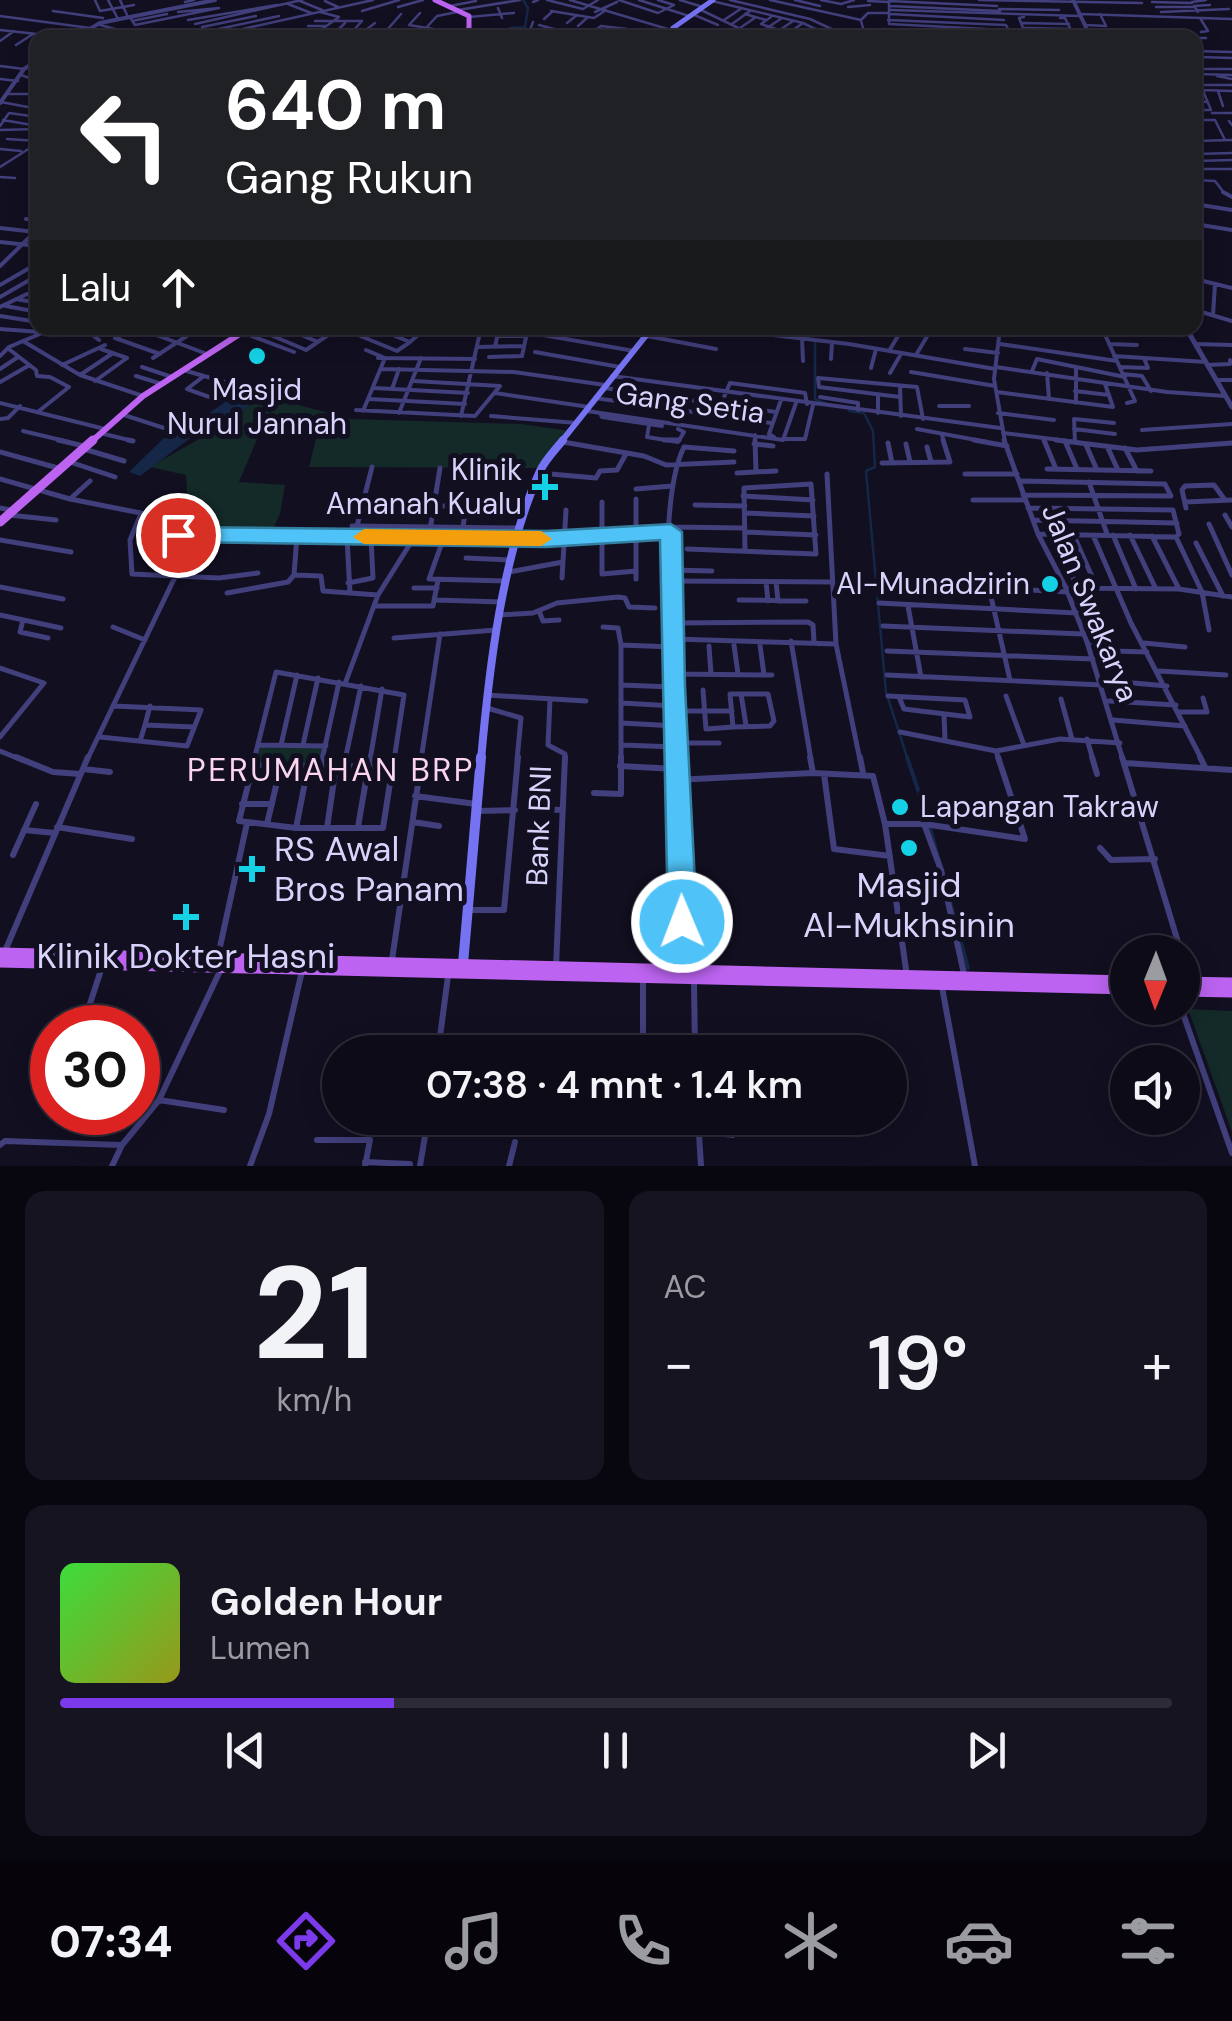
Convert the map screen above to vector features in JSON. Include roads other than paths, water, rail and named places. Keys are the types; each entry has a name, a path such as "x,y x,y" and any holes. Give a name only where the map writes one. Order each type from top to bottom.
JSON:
{"main road":[{"path":"440,1 469,17 468,30"},
{"path":"670,30 709,3"},
{"path":"4,514 143,396 237,335"},
{"path":"462,964 487,694 510,560 538,473 647,335"},
{"path":"1,956 103,964 159,962"},
{"path":"1,956 159,962 462,964 556,967 643,977 689,974 942,985 1110,982"},
{"path":"220,963 448,972 965,977 1110,988"},
{"path":"1200,985 1232,984"},
{"path":"1200,987 1232,992"}],"street":[{"path":"97,0 100,22"},
{"path":"108,0 118,20"},
{"path":"120,0 130,18"},
{"path":"182,15 190,3 212,0"},
{"path":"212,30 301,0 339,17 325,30"},
{"path":"240,30 373,0"},
{"path":"362,11 399,0"},
{"path":"398,7 423,0"},
{"path":"426,28 437,16 520,0"},
{"path":"570,0 670,30"},
{"path":"541,1 582,9 598,0"},
{"path":"544,18 552,11 595,18 619,0 658,13 674,5 658,0"},
{"path":"639,0 718,25"},
{"path":"680,0 756,6 833,30"},
{"path":"770,0 860,20 890,8 1003,18 1074,1 1139,2"},
{"path":"788,4 794,0 854,0"},
{"path":"980,0 1003,18"},
{"path":"1156,7 1206,0"},
{"path":"325,1 340,8"},
{"path":"450,6 476,1"},
{"path":"1074,1 1088,30"},
{"path":"868,2 871,13"},
{"path":"848,7 868,2 890,8 1003,18 1100,14 1200,16 1229,8"},
{"path":"1152,2 1210,6"},
{"path":"100,12 133,3 140,15"},
{"path":"87,30 100,22 140,15 149,18 219,8 190,3"},
{"path":"195,24 274,3 300,18"},
{"path":"709,3 714,16 744,30"},
{"path":"730,3 818,30 828,27"},
{"path":"714,16 730,3"},
{"path":"815,10 821,3"},
{"path":"827,13 832,3"},
{"path":"1192,3 1208,31 1202,32"},
{"path":"288,4 314,14"},
{"path":"732,24 756,6"},
{"path":"498,8 502,16"},
{"path":"724,20 742,8"},
{"path":"890,8 890,24 945,13 1003,18 1032,10 1059,10"},
{"path":"595,12 605,9"},
{"path":"264,10 288,20"},
{"path":"1032,10 1036,16"},
{"path":"53,12 120,30"},
{"path":"856,12 871,13"},
{"path":"1161,12 1232,19"},
{"path":"130,18 236,13 279,16"},
{"path":"404,30 420,13"},
{"path":"469,17 513,13"},
{"path":"375,23 367,29 385,30 401,14"},
{"path":"567,23 579,14"},
{"path":"744,14 766,20"},
{"path":"765,30 788,14"},
{"path":"1086,26 1106,26 1100,14"},
{"path":"182,15 207,30"},
{"path":"0,16 90,28"},
{"path":"202,27 256,16"},
{"path":"750,30 772,16"},
{"path":"578,26 588,17"},
{"path":"740,28 756,17"},
{"path":"1070,26 1024,28 1020,17 1065,18 1070,26 1072,30"},
{"path":"780,29 793,20"},
{"path":"793,30 810,20"},
{"path":"860,20 863,30"},
{"path":"314,21 362,21 354,30"},
{"path":"530,30 534,22"},
{"path":"338,30 346,23"},
{"path":"623,30 632,24"},
{"path":"761,24 783,30"},
{"path":"409,25 437,30"},
{"path":"444,30 448,25"},
{"path":"540,25 570,30"},
{"path":"308,26 329,26"},
{"path":"36,30 39,27"},
{"path":"1,28 30,31"},
{"path":"654,30 662,28"},
{"path":"796,28 801,30"},
{"path":"0,41 16,29"},
{"path":"10,41 18,44 30,35"},
{"path":"16,36 27,38"},
{"path":"1202,52 1231,55"},
{"path":"1202,59 1231,55"},
{"path":"1,102 30,65"},
{"path":"0,66 24,69"},
{"path":"1211,74 1218,77"},
{"path":"1211,74 1232,82"},
{"path":"1211,74 1232,82"},
{"path":"1202,80 1211,74"},
{"path":"1211,74 1214,85"},
{"path":"0,80 30,79"},
{"path":"1202,83 1232,82"},
{"path":"1218,90 1232,82"},
{"path":"1202,84 1218,90"},
{"path":"1218,90 1223,106"},
{"path":"1202,91 1229,140"},
{"path":"8,94 30,94"},
{"path":"1,102 30,107"},
{"path":"1202,102 1207,102"},
{"path":"1202,111 1232,113"},
{"path":"30,116 10,113 0,128 30,128"},
{"path":"3,120 30,126"},
{"path":"1202,120 1215,120"},
{"path":"7,139 30,141"},
{"path":"1202,141 1229,140"},
{"path":"1,165 30,148"},
{"path":"0,149 24,152"},
{"path":"1202,157 1232,155"},
{"path":"1202,170 1232,169"},
{"path":"0,177 15,178"},
{"path":"1202,180 1214,180 1224,194 1232,197"},
{"path":"1202,205 1232,210"},
{"path":"26,219 30,219"},
{"path":"1202,225 1232,230"},
{"path":"0,228 30,230"},
{"path":"0,265 30,236"},
{"path":"0,242 30,245"},
{"path":"0,256 8,257"},
{"path":"0,285 30,264"},
{"path":"1,296 30,279"},
{"path":"1202,281 1232,288"},
{"path":"25,282 30,283"},
{"path":"1213,315 1215,284"},
{"path":"2,306 30,294"},
{"path":"16,299 30,302"},
{"path":"2,306 30,311"},
{"path":"1202,312 1232,320"},
{"path":"0,316 30,321"},
{"path":"0,329 30,331"},
{"path":"10,350 8,347 35,335"},
{"path":"92,335 99,340"},
{"path":"122,335 115,338 161,354"},
{"path":"160,335 207,354"},
{"path":"153,358 192,335"},
{"path":"259,335 294,352"},
{"path":"269,335 305,350 328,335"},
{"path":"302,335 318,342"},
{"path":"358,335 397,351 418,335"},
{"path":"461,416 479,335"},
{"path":"543,335 634,351"},
{"path":"660,335 716,350"},
{"path":"724,340 726,335"},
{"path":"773,335 995,368 1047,372 1131,390 1224,396"},
{"path":"848,344 850,335"},
{"path":"929,335 913,372 1115,410 1105,384"},
{"name":"Jalan Swakarya","path":"1000,335 995,368 1001,431 1038,534 1077,613 1108,701 1176,935"},
{"path":"1105,335 1136,401 1127,403"},
{"path":"1190,335 1231,404"},
{"path":"396,336 410,342"},
{"path":"489,357 520,357 526,336 498,336 495,347"},
{"path":"889,352 898,336"},
{"path":"802,339 803,360"},
{"path":"22,341 80,374 143,396"},
{"path":"831,359 832,342"},
{"path":"1000,344 1148,368 1144,358"},
{"path":"1109,344 1137,345"},
{"path":"1195,344 1232,345"},
{"path":"477,346 525,346"},
{"path":"62,365 102,347 127,360 95,380"},
{"path":"872,368 876,349"},
{"path":"965,349 998,353"},
{"path":"0,356 10,350"},
{"path":"10,350 38,376 50,377 69,388 39,411"},
{"path":"366,350 382,358 475,359"},
{"path":"535,352 620,367"},
{"path":"80,374 113,353"},
{"path":"890,373 900,354"},
{"path":"0,369 18,357"},
{"path":"80,357 96,364"},
{"path":"382,358 374,388 360,410 477,415 495,394 498,384 414,381"},
{"path":"399,413 422,358"},
{"path":"1117,361 1144,358 1230,364 1230,360"},
{"path":"1032,371 1037,359 1142,376 1151,391"},
{"path":"0,382 29,365"},
{"path":"142,367 172,377"},
{"path":"1076,367 1076,403"},
{"path":"382,369 548,374 662,398 776,412"},
{"path":"392,388 399,369"},
{"path":"183,370 281,398"},
{"path":"1047,372 1049,399"},
{"path":"136,376 162,384"},
{"path":"204,376 187,389 216,399"},
{"path":"612,376 796,403 858,407"},
{"path":"900,397 819,387 819,377 919,388 923,419"},
{"path":"1216,380 1232,380"},
{"path":"716,418 730,383 805,392 810,404 803,440 770,435 770,423 781,400"},
{"path":"658,409 663,384"},
{"path":"900,386 901,416"},
{"path":"374,388 468,392"},
{"path":"1075,391 1109,396"},
{"path":"858,407 860,392"},
{"path":"495,394 770,423"},
{"path":"878,394 878,413"},
{"path":"820,397 878,413 1107,446 1232,443"},
{"path":"368,399 465,404"},
{"path":"0,403 39,411 133,441"},
{"path":"786,439 796,403"},
{"name":"Gang Setia","path":"590,405 600,413 786,439"},
{"path":"0,416 12,414 20,406"},
{"path":"938,406 968,406"},
{"path":"954,409 954,423"},
{"path":"600,413 602,417 649,424 679,429 684,432 678,442 647,437 649,424"},
{"path":"998,413 1054,420"},
{"path":"121,414 164,428"},
{"path":"492,416 576,424"},
{"path":"1075,442 1074,419 1114,423"},
{"path":"1142,430 1232,424"},
{"path":"917,429 1007,446"},
{"path":"1074,429 1115,434"},
{"path":"24,430 124,461"},
{"path":"754,435 756,472"},
{"path":"882,463 950,462 942,435"},
{"path":"1044,438 1056,469"},
{"path":"1066,441 1077,469"},
{"path":"560,442 675,466 734,462"},
{"path":"888,443 892,463"},
{"path":"1085,443 1096,470"},
{"path":"754,444 773,446"},
{"path":"906,444 910,462"},
{"path":"1107,446 1118,470"},
{"path":"694,1035 672,686 672,486 675,466 684,447 734,452"},
{"path":"927,447 931,462"},
{"path":"1126,448 1137,471"},
{"path":"0,452 58,468"},
{"path":"538,473 596,478 600,471 617,470 626,454"},
{"path":"745,473 753,454"},
{"path":"67,461 115,477"},
{"path":"372,467 354,526 462,527 564,538 671,529 816,535"},
{"path":"429,536 440,468"},
{"path":"1046,468 1150,471"},
{"path":"737,473 776,470"},
{"path":"827,474 836,644 863,773"},
{"path":"964,474 1168,486 1170,497 1094,495 1025,501"},
{"path":"0,479 70,499 176,520 178,535 175,577 81,772 1,956"},
{"path":"70,499 90,481"},
{"path":"1090,482 1102,520 1136,589"},
{"path":"687,549 816,554 811,484 743,490 745,551"},
{"path":"636,489 672,486"},
{"path":"1185,486 1214,486 1228,500 1186,505 1182,490 1185,486"},
{"path":"744,496 812,500"},
{"path":"602,502 602,574 636,575 636,499"},
{"path":"973,500 1174,512 1179,534 1176,536"},
{"path":"695,505 814,516"},
{"path":"362,506 527,507"},
{"path":"462,527 466,506"},
{"path":"562,578 566,510"},
{"path":"4,514 56,520"},
{"path":"141,514 130,540 130,570 137,576 258,573"},
{"path":"1225,515 1232,527"},
{"path":"1033,520 1177,523"},
{"path":"1209,524 1232,575"},
{"path":"178,535 347,537 519,532"},
{"path":"1038,534 1176,536"},
{"path":"1056,534 1077,588"},
{"path":"1073,534 1096,588"},
{"path":"1093,535 1112,588 1167,686 1205,768"},
{"path":"227,592 288,582 294,575 296,536"},
{"path":"348,583 373,578 371,536"},
{"path":"321,766 342,682 378,594 415,536"},
{"path":"438,584 428,578 444,536"},
{"path":"1130,536 1156,589"},
{"path":"1152,536 1179,590"},
{"path":"1176,536 1202,592 1209,630"},
{"path":"347,537 350,593"},
{"path":"0,540 71,552"},
{"path":"1196,542 1223,596"},
{"path":"1046,551 1063,551"},
{"path":"466,558 510,560"},
{"path":"414,588 530,572 546,562 563,562"},
{"path":"669,570 712,570"},
{"path":"294,575 320,574 323,592 378,594"},
{"path":"670,580 834,582"},
{"path":"766,582 773,601"},
{"path":"773,611 776,582"},
{"path":"881,582 1067,590 1156,589 1232,597"},
{"path":"374,606 430,606 438,584"},
{"path":"0,587 63,599"},
{"path":"989,588 1010,680"},
{"path":"499,615 539,611 557,603 618,597 625,598 629,607 655,608"},
{"path":"434,600 502,602"},
{"path":"739,600 806,601"},
{"path":"749,600 750,611"},
{"path":"795,601 796,611"},
{"path":"879,603 1077,613"},
{"path":"907,604 921,677"},
{"path":"539,611 543,621 559,620"},
{"path":"0,615 61,628"},
{"path":"23,619 20,632 48,638"},
{"path":"673,623 808,622 814,625 814,642"},
{"path":"594,793 621,795 621,645 618,628 603,626"},
{"path":"883,626 1083,634"},
{"path":"113,627 145,640"},
{"path":"1104,628 1109,643 1120,653 1147,652"},
{"path":"394,638 496,630"},
{"path":"392,963 440,634"},
{"path":"621,645 791,641 836,644"},
{"path":"791,641 813,774"},
{"path":"1087,642 1109,643"},
{"path":"1142,643 1176,642 1186,647"},
{"path":"734,645 738,674"},
{"path":"673,674 768,675 760,645"},
{"path":"709,646 711,674"},
{"path":"887,651 1092,659"},
{"path":"0,668 44,682 0,737"},
{"path":"1158,671 1226,675"},
{"path":"276,672 342,682 404,695 383,828 296,828 239,822 276,672"},
{"path":"281,745 297,675"},
{"path":"887,675 1167,686"},
{"path":"302,746 318,678"},
{"path":"622,684 672,686"},
{"path":"327,828 361,685"},
{"path":"358,828 382,689"},
{"path":"703,690 706,729 772,724 768,694 729,690 732,727"},
{"path":"487,694 586,701"},
{"path":"741,694 746,726"},
{"path":"888,696 964,700 970,717 904,709 900,697"},
{"path":"1006,696 1024,746"},
{"path":"1061,698 1072,739"},
{"path":"1108,701 1207,712 1203,698"},
{"name":"Bank BNI","path":"550,699 548,745 565,754 556,967"},
{"path":"622,703 732,711"},
{"path":"100,737 187,746 198,707 114,706"},
{"path":"140,741 150,706"},
{"path":"466,910 504,910 514,810 522,718 486,708"},
{"path":"944,714 945,740"},
{"path":"1113,720 1186,726"},
{"path":"622,723 676,726"},
{"path":"145,724 194,728"},
{"path":"900,732 996,751 1072,739 1120,742"},
{"path":"1087,739 1097,774"},
{"path":"622,745 719,744"},
{"path":"258,745 326,746"},
{"path":"0,750 53,772 110,772"},
{"path":"885,824 924,824 1025,839 996,751"},
{"path":"1125,763 1232,770"},
{"path":"253,765 393,767"},
{"path":"266,824 280,765"},
{"path":"296,828 308,766"},
{"path":"620,766 676,769"},
{"path":"676,780 863,773 876,778 907,976"},
{"path":"824,774 834,848 890,856"},
{"path":"415,796 514,810"},
{"path":"13,855 36,804"},
{"path":"242,804 272,804"},
{"path":"534,809 562,810"},
{"path":"412,822 439,826"},
{"path":"160,1095 220,963 247,823"},
{"path":"924,824 941,870 965,977"},
{"path":"23,830 132,839"},
{"path":"1100,848 1112,860 1155,860"},
{"path":"90,1005 103,964"},
{"path":"250,1166 269,1114 302,969"},
{"path":"440,1035 448,972"},
{"path":"642,1035 643,977"},
{"path":"942,985 976,1166"},
{"path":"1187,1025 1232,1153"},
{"path":"160,1104 224,1110"},
{"path":"112,1166 130,1135"},
{"path":"317,1140 370,1140 365,1164 415,1165 423,1135"},
{"path":"699,1135 702,1166"},
{"path":"0,1145 6,1141 122,1145"},
{"path":"509,1166 515,1142"}],"water":[{"path":"237,394 251,404 215,430 205,427 140,476 129,472 164,438 174,437"}],"waterway":[{"path":"509,30 525,27 528,8 523,0"},
{"path":"815,342 815,399 826,404"},
{"path":"849,411 864,413 873,431 875,467 866,471 886,692 908,760"},
{"path":"908,760 928,820"},
{"path":"930,828 968,968"}],"place":[{"name":"Masjid Nurul Jannah","path":"257,356"},
{"name":"Klinik Amanah Kualu","path":"545,487"},
{"name":"Al-Munadzirin","path":"1050,584"},
{"name":"Lapangan Takraw","path":"900,807"},
{"name":"Masjid Al-Mukhsinin","path":"909,848"},
{"name":"RS Awal Bros Panam","path":"252,869"},
{"name":"Klinik Dokter Hasni","path":"186,917"}],"district":[{"name":"PERUMAHAN BRP","path":"331,770"}]}
